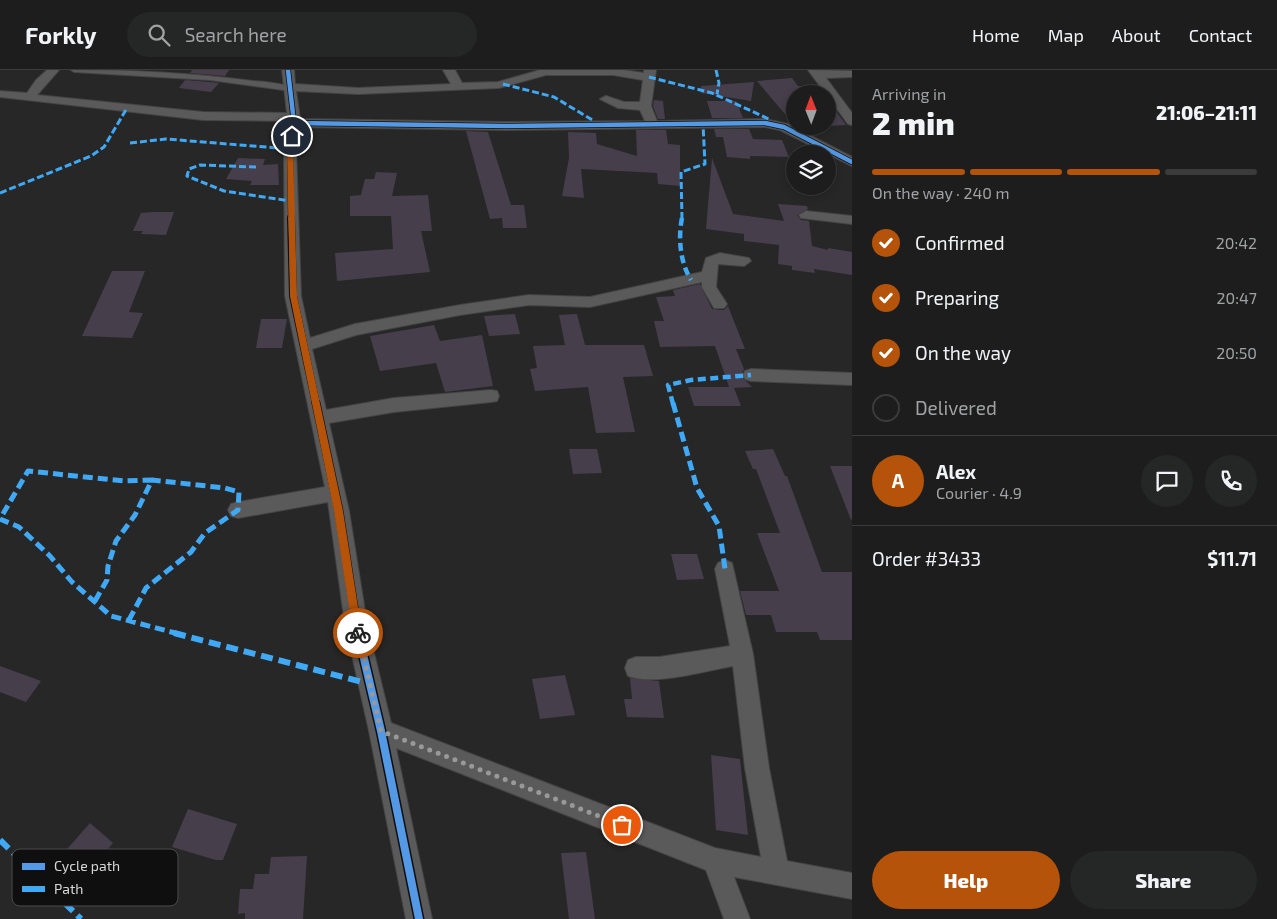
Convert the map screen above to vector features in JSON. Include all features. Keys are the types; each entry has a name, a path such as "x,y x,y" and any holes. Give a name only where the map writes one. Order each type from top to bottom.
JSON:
{"street":[{"path":"30,97 40,82 53,70"},
{"path":"449,70 458,86"},
{"path":"497,70 503,84"},
{"path":"598,70 609,73"},
{"path":"419,919 381,731 356,624 335,493 293,296 290,149 294,120 290,82 358,90 407,84 458,86 503,84 549,71 650,73 645,106 652,124"},
{"path":"816,73 852,74"},
{"path":"816,73 852,122"},
{"path":"0,94 203,116 294,120 506,126 765,123 784,127 852,162"},
{"path":"606,99 622,106 645,106"},
{"path":"806,215 852,220"},
{"path":"719,304 709,287 711,261 720,258 744,261"},
{"path":"304,346 355,330 460,310 530,300 590,302 702,277 709,278"},
{"path":"751,376 852,379"},
{"path":"320,418 394,406 491,396"},
{"path":"238,510 335,493"},
{"path":"726,569 742,654 757,768 776,873"},
{"path":"636,668 659,668 742,654"},
{"path":"381,731 715,861 852,886"},
{"path":"715,861 737,919"}],"lane":[{"path":"74,70 187,76 259,83 290,82"}],"building":[{"path":"192,70 229,70 225,76 190,73"},
{"path":"792,78 797,85 786,85 786,115 757,81"},
{"path":"185,80 219,83 211,92 179,88"},
{"path":"754,82 751,101 701,93 701,86"},
{"path":"654,100 663,101 665,119 658,119 653,106"},
{"path":"707,101 736,101 743,118 712,118"},
{"path":"836,111 846,125 836,126"},
{"path":"714,129 749,129 753,139 782,140 786,150 786,157 750,156 750,159 727,157 723,137 716,137"},
{"path":"636,130 666,130 668,144 680,145 680,186 658,184 657,173 581,169 584,198 562,196 569,158 568,132 596,133 597,144 637,156"},
{"path":"466,131 488,132 511,205 524,205 527,228 503,228 502,218 490,219"},
{"path":"238,158 265,159 263,165 278,164 279,185 250,185 252,181 226,179"},
{"path":"712,158 733,214 784,221 778,204 807,206 808,209 797,215 801,220 809,221 812,246 828,250 828,248 852,252 852,275 814,269 815,273 792,270 792,266 778,264 779,245 744,241 744,234 706,229"},
{"path":"376,172 397,173 392,196 428,195 432,231 421,231 430,272 337,281 335,253 393,249 391,216 350,216 350,196 361,195 365,179 374,179"},
{"path":"174,212 166,235 141,234 143,231 133,231 141,213"},
{"path":"112,271 145,271 129,312 143,313 132,338 82,336"},
{"path":"700,284 712,309 724,310 728,306 745,349 736,349 744,369 741,376 752,387 734,388 741,406 694,406 688,387 729,387 715,346 660,347 654,321 664,321 656,297 675,296 673,290"},
{"path":"515,314 520,334 489,336 484,316"},
{"path":"577,314 585,345 644,345 653,376 623,377 635,432 596,433 588,387 535,391 530,369 537,368 533,346 565,345 559,315"},
{"path":"261,319 287,319 282,348 256,348"},
{"path":"434,325 440,341 482,335 493,386 445,392 436,363 380,371 370,336"},
{"path":"569,449 597,449 602,473 573,474"},
{"path":"773,449 785,476 787,476 822,572 852,572 852,640 820,640 817,632 776,632 771,615 746,615 740,591 779,591 757,533 780,533 756,469 753,469 745,451"},
{"path":"830,466 852,466 851,520"},
{"path":"671,554 697,554 704,579 677,580"},
{"path":"0,666 41,681 26,702 0,692"},
{"path":"565,675 575,715 540,719 532,679"},
{"path":"630,678 659,681 664,718 627,717 624,699 632,699"},
{"path":"711,755 740,759 748,835 716,830"},
{"path":"188,809 237,824 223,860 216,860 172,847"},
{"path":"90,823 113,843 108,849 67,849"},
{"path":"586,852 595,919 569,919 561,853"},
{"path":"307,856 303,919 245,919 245,913 238,914 240,889 253,889 255,874 269,874 271,857"}],"marked path":[{"path":"716,70 719,83 717,94"},
{"path":"649,77 712,93 771,120"},
{"path":"503,84 554,97 594,121"},
{"path":"0,193 91,156 104,147 127,108"},
{"path":"691,280 685,270 681,250 680,228 683,214 681,172 705,164 703,124"},
{"path":"130,143 143,140 166,139 290,149"},
{"path":"256,167 200,165 189,169 187,176 224,191 291,201"},
{"path":"725,569 719,526 697,488 668,385 691,380 751,375"},
{"path":"95,601 107,580 108,566 116,541 135,515 152,480 124,481 28,471 0,519 19,527 50,556 72,582 111,616 370,684"},
{"path":"129,620 146,588 191,552 205,533 238,510 239,492 225,488 152,480"},
{"path":"0,840 12,852"},
{"path":"68,906 81,919"}],"cycle path":[{"path":"288,70 294,123 290,149 293,296 339,511 356,624 381,731 419,919"},
{"path":"294,123 505,126 765,123 784,127 852,162"}],"way so far":[{"path":"358,633 381,731 622,825"}],"route":[{"path":"292,136 290,149 293,296 339,511 358,633"}]}
